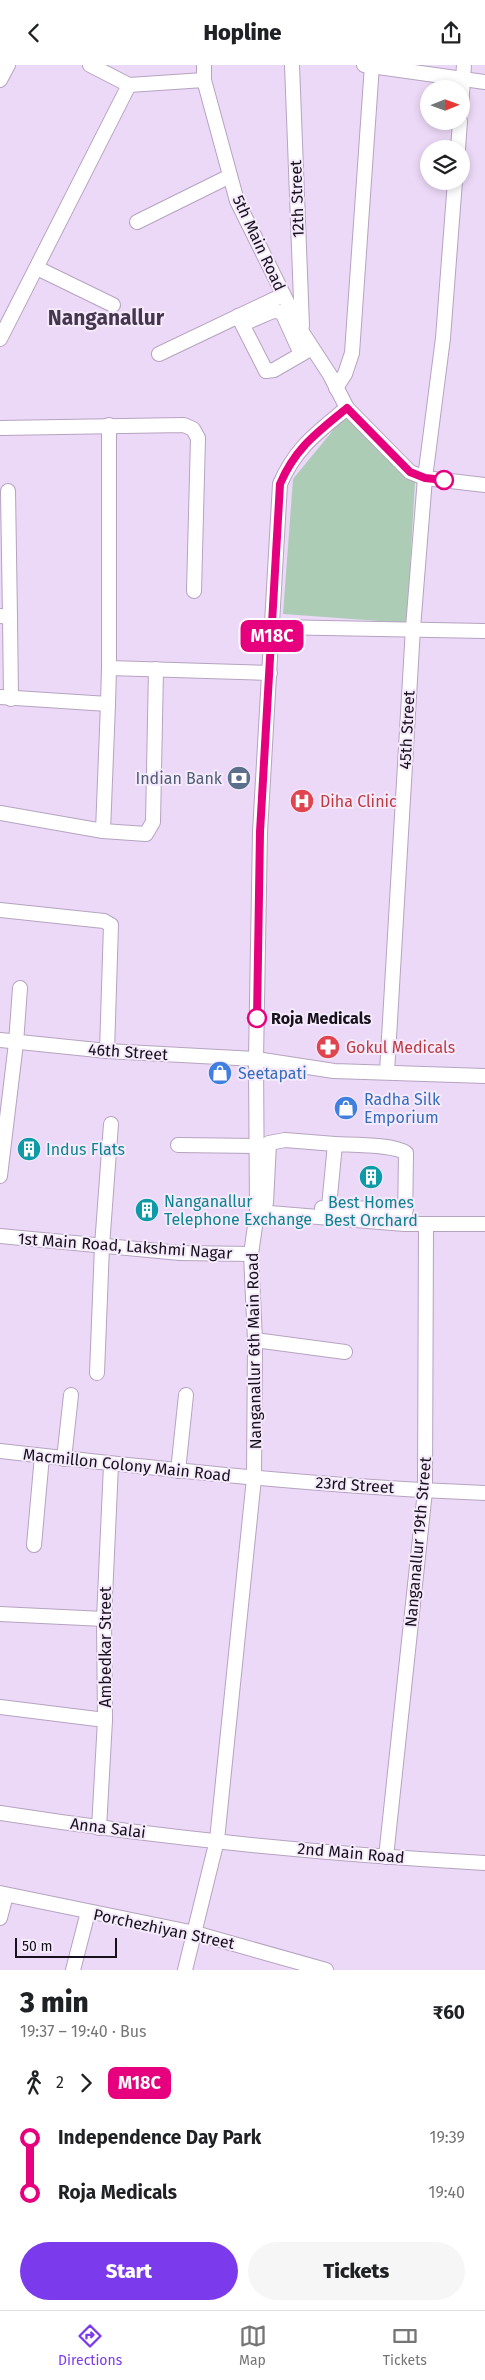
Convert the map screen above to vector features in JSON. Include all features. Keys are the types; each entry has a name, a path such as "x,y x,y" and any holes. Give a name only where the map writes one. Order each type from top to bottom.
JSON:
{"street":[{"path":"0,80 8,65"},
{"path":"90,65 129,85 204,79"},
{"name":"5th Main Road","path":"204,65 204,79 237,201 302,332 307,351 336,388 347,408 410,472 425,478"},
{"name":"12th Street","path":"292,65 302,332"},
{"path":"336,388 345,374 352,353 369,65 464,72 485,82"},
{"path":"1,335 37,268 129,85"},
{"path":"137,222 230,176"},
{"name":"45th Street","path":"387,1072 413,628 425,478 443,338 454,190"},
{"path":"37,268 113,305"},
{"path":"159,354 240,320 283,295"},
{"path":"273,311 282,312 307,351 274,369 266,371 240,320 273,311"},
{"name":"Nanganallur 6th Main Road","path":"185,1970 217,1840 254,1478 255,1340 251,1254 260,1207 256,1059 260,832 280,484 287,466 300,448 347,408"},
{"path":"103,831 109,668 109,425"},
{"path":"0,428 184,425 196,432 194,591"},
{"path":"425,478 485,485"},
{"path":"8,491 5,698 108,704"},
{"path":"273,627 413,628 485,631"},
{"path":"109,668 270,673"},
{"path":"0,813 103,831 146,834 154,822 156,669"},
{"path":"0,910 104,921 111,925 107,1051"},
{"path":"0,1176 16,1043 20,989"},
{"name":"46th Street","path":"0,1041 107,1051 256,1059 334,1071 485,1077"},
{"path":"97,1373 102,1246 111,1124"},
{"path":"405,1224 406,1153 400,1150 285,1140 269,1143 260,1207 329,1213 405,1224 485,1224"},
{"path":"329,1213 335,1144"},
{"path":"178,1145 257,1146"},
{"path":"329,1213 406,1209"},
{"name":"Nanganallur 19th Street","path":"386,1857 425,1491 426,1225"},
{"name":"1st Main Road, Lakshmi Nagar","path":"0,1236 180,1253 251,1254"},
{"path":"255,1340 345,1352"},
{"path":"64,1459 71,1395"},
{"path":"178,1471 186,1395"},
{"name":"Macmillon Colony Main Road","path":"0,1451 111,1465 254,1478"},
{"path":"34,1545 42,1456"},
{"name":"Ambedkar Street","path":"99,1829 105,1720 104,1619 111,1465"},
{"name":"23rd Street","path":"254,1478 425,1491 485,1493"},
{"path":"0,1614 104,1619"},
{"path":"0,1707 105,1720"},
{"name":"Anna Salai","path":"0,1813 99,1829 217,1840"},
{"name":"2nd Main Road","path":"217,1840 386,1857 485,1863"},
{"path":"0,1918 3,1894"},
{"name":"Porchezhiyan Street","path":"3,1894 195,1933 294,1966 326,1970"},
{"path":"73,1970 88,1912"}],"green space":[{"path":"348,412 415,481 407,623 283,614 293,479"}],"bus line":[{"name":"M18C","path":"257,1018 260,832 280,484 287,466 300,448 347,408 410,472 425,478 444,480"}],"place":[{"name":"Indian Bank","path":"239,778"},
{"name":"Diha Clinic","path":"302,801"},
{"name":"Roja Medicals","path":"257,1018"},
{"name":"Gokul Medicals","path":"328,1047"},
{"name":"Seetapati","path":"220,1073"},
{"name":"Radha Silk Emporium","path":"346,1108"},
{"name":"Indus Flats","path":"29,1149"},
{"name":"Best Homes Best Orchard","path":"371,1177"},
{"name":"Nanganallur Telephone Exchange","path":"147,1210"}],"district":[{"name":"Nanganallur","path":"106,318"}]}
